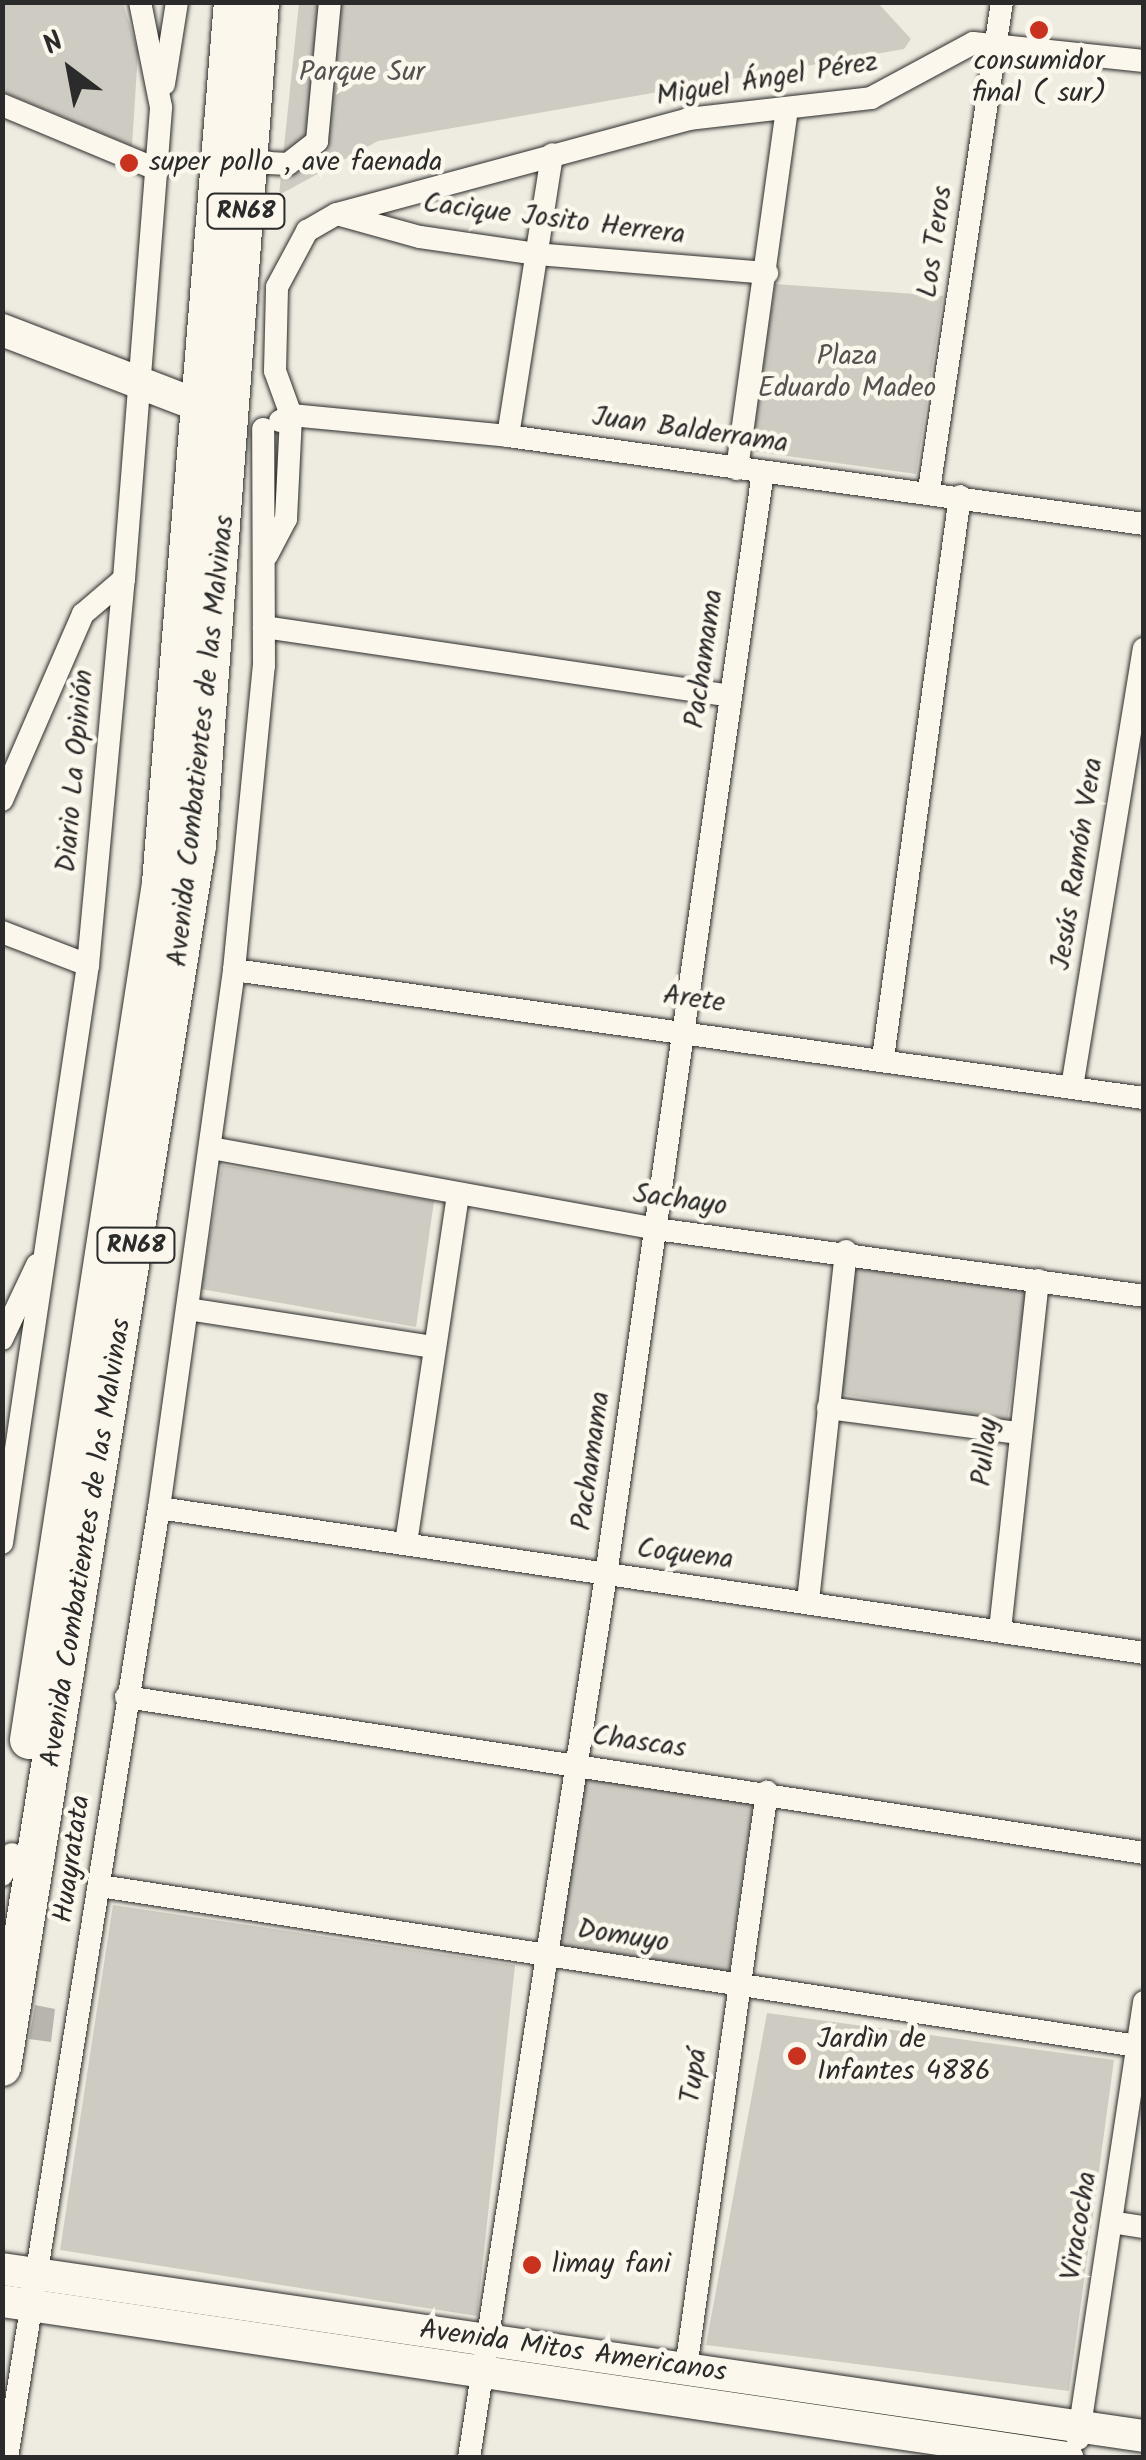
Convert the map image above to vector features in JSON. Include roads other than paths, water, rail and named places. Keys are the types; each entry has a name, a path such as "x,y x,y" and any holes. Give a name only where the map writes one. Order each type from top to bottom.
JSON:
{"main road":[{"name":"Avenida Combatientes de las Malvinas","path":"2,1905 232,418 233,2"},
{"name":"Avenida Combatientes de las Malvinas","path":"2,2067 188,922 232,418 260,2"}],"street":[{"name":"Diario La Opinión","path":"2,1543 9,1455 49,1239 88,965 124,579 161,107 140,2"},
{"path":"161,107 178,2"},
{"path":"250,162 288,164 317,141 330,2"},
{"name":"Los Teros","path":"930,490 1002,2"},
{"name":"Miguel Ángel Pérez","path":"337,214 688,118 786,110 900,89 973,43 996,41 1144,61"},
{"path":"2,105 158,170"},
{"path":"737,468 767,273 786,110"},
{"path":"508,436 552,154"},
{"path":"267,555 286,519 291,415 275,372 281,268 307,230 337,214"},
{"name":"Cacique Josito Herrera","path":"337,214 420,237 536,254 767,273"},
{"path":"2,330 232,418 291,415"},
{"name":"Juan Balderrama","path":"291,415 508,436 763,472 930,490 1144,524"},
{"name":"Huayratata","path":"8,2458 39,2290 126,1697 159,1508 234,970 267,555 232,418"},
{"name":"Pachamama","path":"469,2458 487,2354 541,1954 606,1576 763,472"},
{"path":"882,1058 960,496"},
{"path":"2,800 83,614 124,579"},
{"path":"264,626 730,696"},
{"name":"Jesús Ramón Vera","path":"1072,1088 1144,650"},
{"path":"2,932 88,965"},
{"name":"Arete","path":"234,970 682,1028 1144,1098"},
{"name":"Sachayo","path":"211,1148 656,1229 846,1251 1144,1296"},
{"path":"406,1543 458,1196"},
{"path":"2,1340 49,1239"},
{"path":"808,1601 846,1251"},
{"name":"Pullay","path":"1000,1630 1018,1433 1038,1280"},
{"path":"188,1308 434,1347"},
{"path":"828,1408 1018,1433"},
{"name":"Coquena","path":"159,1508 606,1576 808,1601 1144,1654"},
{"name":"Chascas","path":"126,1697 767,1792 1144,1853"},
{"name":"Tupá","path":"686,2368 767,1792"},
{"name":"Domuyo","path":"100,1886 1137,2046"},
{"name":"Viracocha","path":"1078,2442 1144,2002"},
{"path":"1110,2222 1144,2227"},
{"name":"Avenida Mitos Americanos","path":"2,2269 39,2290 487,2354 1068,2458"},
{"name":"Avenida Mitos Americanos","path":"2,2301 39,2290"},
{"name":"Avenida Mitos Americanos","path":"487,2354 686,2368 1078,2442 1144,2436"}],"place":[{"name":"consumidor final ( sur)","path":"1039,30"},
{"name":"super pollo , ave faenada","path":"129,163"},
{"name":"Jardìn de Infantes 4886","path":"797,2056"},
{"name":"limay fani","path":"532,2265"}],"park label":[{"name":"Parque Sur","path":"362,73"},
{"name":"Plaza Eduardo Madeo","path":"847,373"}]}
